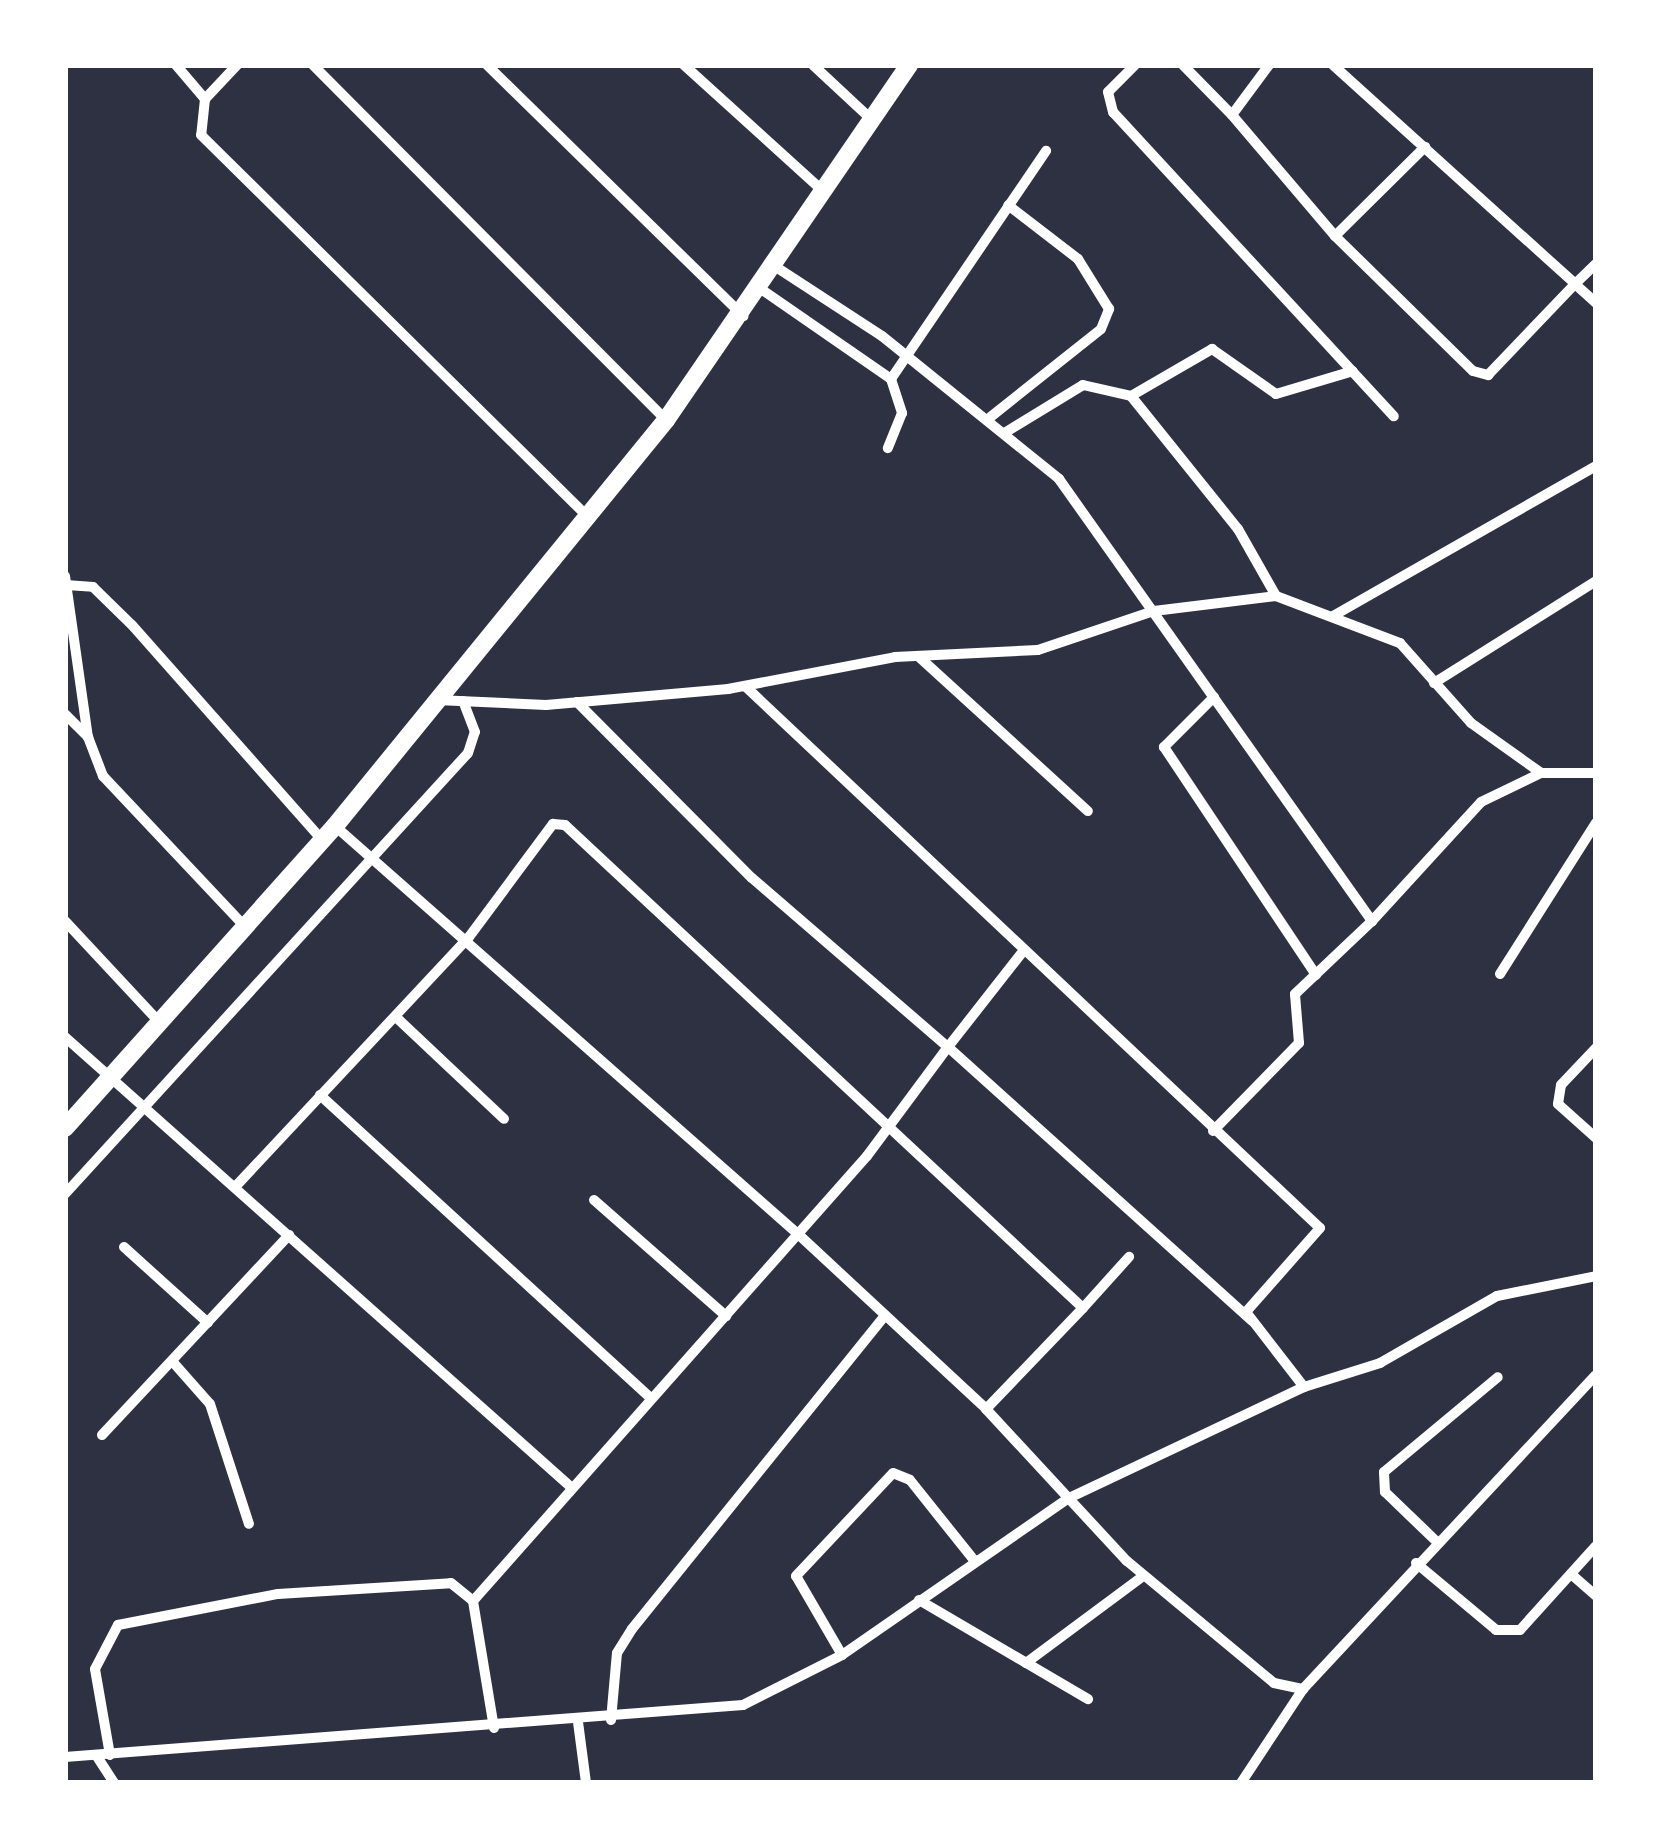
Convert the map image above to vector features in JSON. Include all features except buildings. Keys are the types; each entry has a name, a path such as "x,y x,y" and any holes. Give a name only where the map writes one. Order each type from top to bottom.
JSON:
{"highway":[{"path":"65,1128 336,826 666,420 743,317 909,65"}],"street":[{"path":"176,65 204,99"},
{"path":"237,65 204,99 201,135 586,515"},
{"path":"313,65 666,420"},
{"path":"486,65 743,317"},
{"path":"684,65 826,194"},
{"path":"813,65 872,122"},
{"path":"1135,65 1108,92 1113,112 1394,416"},
{"path":"1183,65 1232,115 1335,236 1481,374 1596,264"},
{"path":"1232,115 1269,65"},
{"path":"1334,65 1596,304"},
{"path":"1335,236 1425,147"},
{"path":"891,379 1046,150"},
{"path":"988,419 1102,330 1109,309 1078,259 1008,205"},
{"path":"776,267 905,355 1006,432 1059,479 1130,590 1154,611 1372,922"},
{"path":"761,289 891,379 902,413 888,448"},
{"path":"1131,396 1212,349 1276,394 1352,370"},
{"path":"1006,432 1083,385 1131,396 1238,529 1276,596"},
{"path":"1333,616 1596,466"},
{"path":"247,928 102,776 88,737 67,581 93,586 132,625 322,841"},
{"path":"1434,683 1596,581"},
{"path":"436,700 576,702 745,686 918,656 1038,650 1154,611 1276,596 1400,643 1434,683 1541,773"},
{"path":"918,656 1088,812"},
{"path":"745,686 1320,1228 1246,1312 1304,1387"},
{"path":"1214,697 1164,748 1316,975"},
{"path":"65,1194 468,753 475,732 463,701"},
{"path":"576,702 752,878 948,1046 1252,1320"},
{"path":"65,714 88,737"},
{"path":"1213,1131 1299,1044 1291,1000 1372,922 1481,802 1541,773 1596,774"},
{"path":"1500,974 1596,823"},
{"path":"236,1186 469,938 553,824 565,825 884,1131 1083,1308"},
{"path":"336,826 469,938 798,1234 986,1409 1143,1576 1274,1683 1303,1688"},
{"path":"65,921 161,1024"},
{"path":"473,1601 649,1396 798,1234 884,1131 1024,950"},
{"path":"397,1018 504,1119"},
{"path":"65,1037 108,1081 236,1186 571,1487"},
{"path":"1596,1048 1561,1085 1558,1104 1596,1138"},
{"path":"320,1095 649,1396"},
{"path":"594,1200 726,1316"},
{"path":"102,1436 289,1235"},
{"path":"124,1247 208,1322"},
{"path":"986,1409 1129,1257"},
{"path":"65,1757 611,1720 742,1705 842,1654 973,1559 1069,1498 1304,1387 1380,1364 1498,1296 1596,1276"},
{"path":"611,1720 618,1654 632,1630 885,1315"},
{"path":"172,1361 210,1404 250,1524"},
{"path":"1436,1541 1386,1492 1384,1472 1498,1377"},
{"path":"1240,1783 1303,1688 1436,1541 1595,1378"},
{"path":"842,1654 796,1576 893,1473 910,1480 973,1559"},
{"path":"1416,1563 1496,1630 1520,1630 1596,1546"},
{"path":"1571,1574 1596,1596"},
{"path":"1026,1663 1143,1576"},
{"path":"110,1754 94,1669 118,1626 278,1594 451,1583 473,1601 494,1728"},
{"path":"920,1600 1088,1699"},
{"path":"578,1722 586,1783"},
{"path":"96,1755 114,1783"}]}
